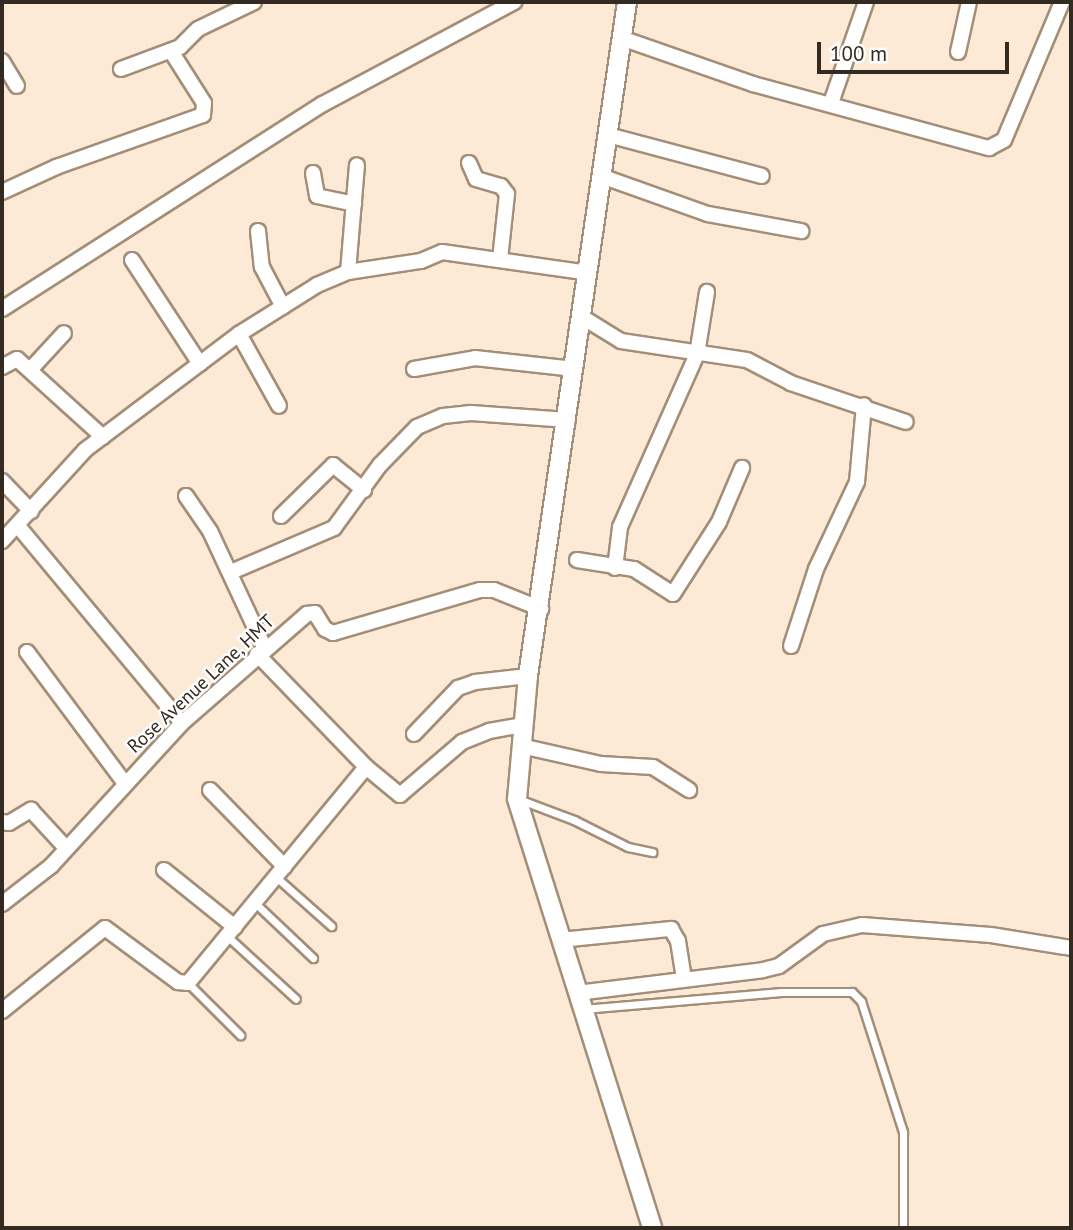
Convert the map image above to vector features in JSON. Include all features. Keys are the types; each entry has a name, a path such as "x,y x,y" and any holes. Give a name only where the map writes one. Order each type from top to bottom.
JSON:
{"street":[{"path":"121,69 171,51 198,29 254,2"},
{"path":"2,309 323,104 514,2"},
{"path":"627,2 541,609 528,676 517,799 652,1228"},
{"path":"831,103 866,2"},
{"path":"958,52 969,2"},
{"path":"621,38 753,84 989,148 998,146 1062,2"},
{"path":"2,192 56,167 204,115 204,103 171,51"},
{"path":"2,61 17,86"},
{"path":"608,135 762,176"},
{"path":"469,163 476,179 501,186 507,194 500,260"},
{"path":"348,272 357,165"},
{"path":"313,173 317,196 354,204"},
{"path":"601,176 708,214 801,231"},
{"path":"258,231 262,267 283,307"},
{"path":"2,541 18,526 68,466 103,437 239,334 348,272 421,261 442,252 589,273"},
{"path":"132,260 200,364"},
{"path":"615,568 620,527 697,354 707,292"},
{"path":"582,317 621,341 747,360 791,383 864,405 906,422"},
{"path":"30,370 64,333"},
{"path":"239,334 279,406"},
{"path":"2,366 14,358 103,437"},
{"path":"414,369 475,358 574,369"},
{"path":"791,646 816,569 857,482 864,405"},
{"path":"231,572 334,528 398,444 417,427 443,416 471,412 568,420"},
{"path":"281,516 333,465 364,490"},
{"path":"577,560 645,575 668,593 678,591 719,522 742,468"},
{"path":"2,481 31,511"},
{"path":"186,496 231,572 261,650 366,767 403,794 462,742 523,725"},
{"path":"18,526 182,723"},
{"name":"Rose Avenue Lane, HMT","path":"2,904 41,875 124,782 182,723 261,650 311,612 333,633 480,590 494,590 541,609"},
{"path":"27,652 124,782"},
{"path":"414,734 458,688 475,682 528,676"},
{"path":"521,746 601,764 653,767 689,790"},
{"path":"2,1011 105,928 178,982 188,983 366,767"},
{"path":"210,790 280,872"},
{"path":"2,822 9,823 33,811 66,848"},
{"path":"164,870 231,932"},
{"path":"580,1001 684,980 779,966 823,934 862,925 991,935 1071,948"},
{"path":"560,940 671,929 678,941 684,980"}],"lane":[{"path":"517,799 574,820 628,847 652,852"},
{"path":"280,872 331,926"},
{"path":"255,903 313,958"},
{"path":"231,932 296,999"},
{"path":"188,983 240,1035"},
{"path":"580,1001 781,992 852,992 861,1001 903,1132 903,1228"}]}
